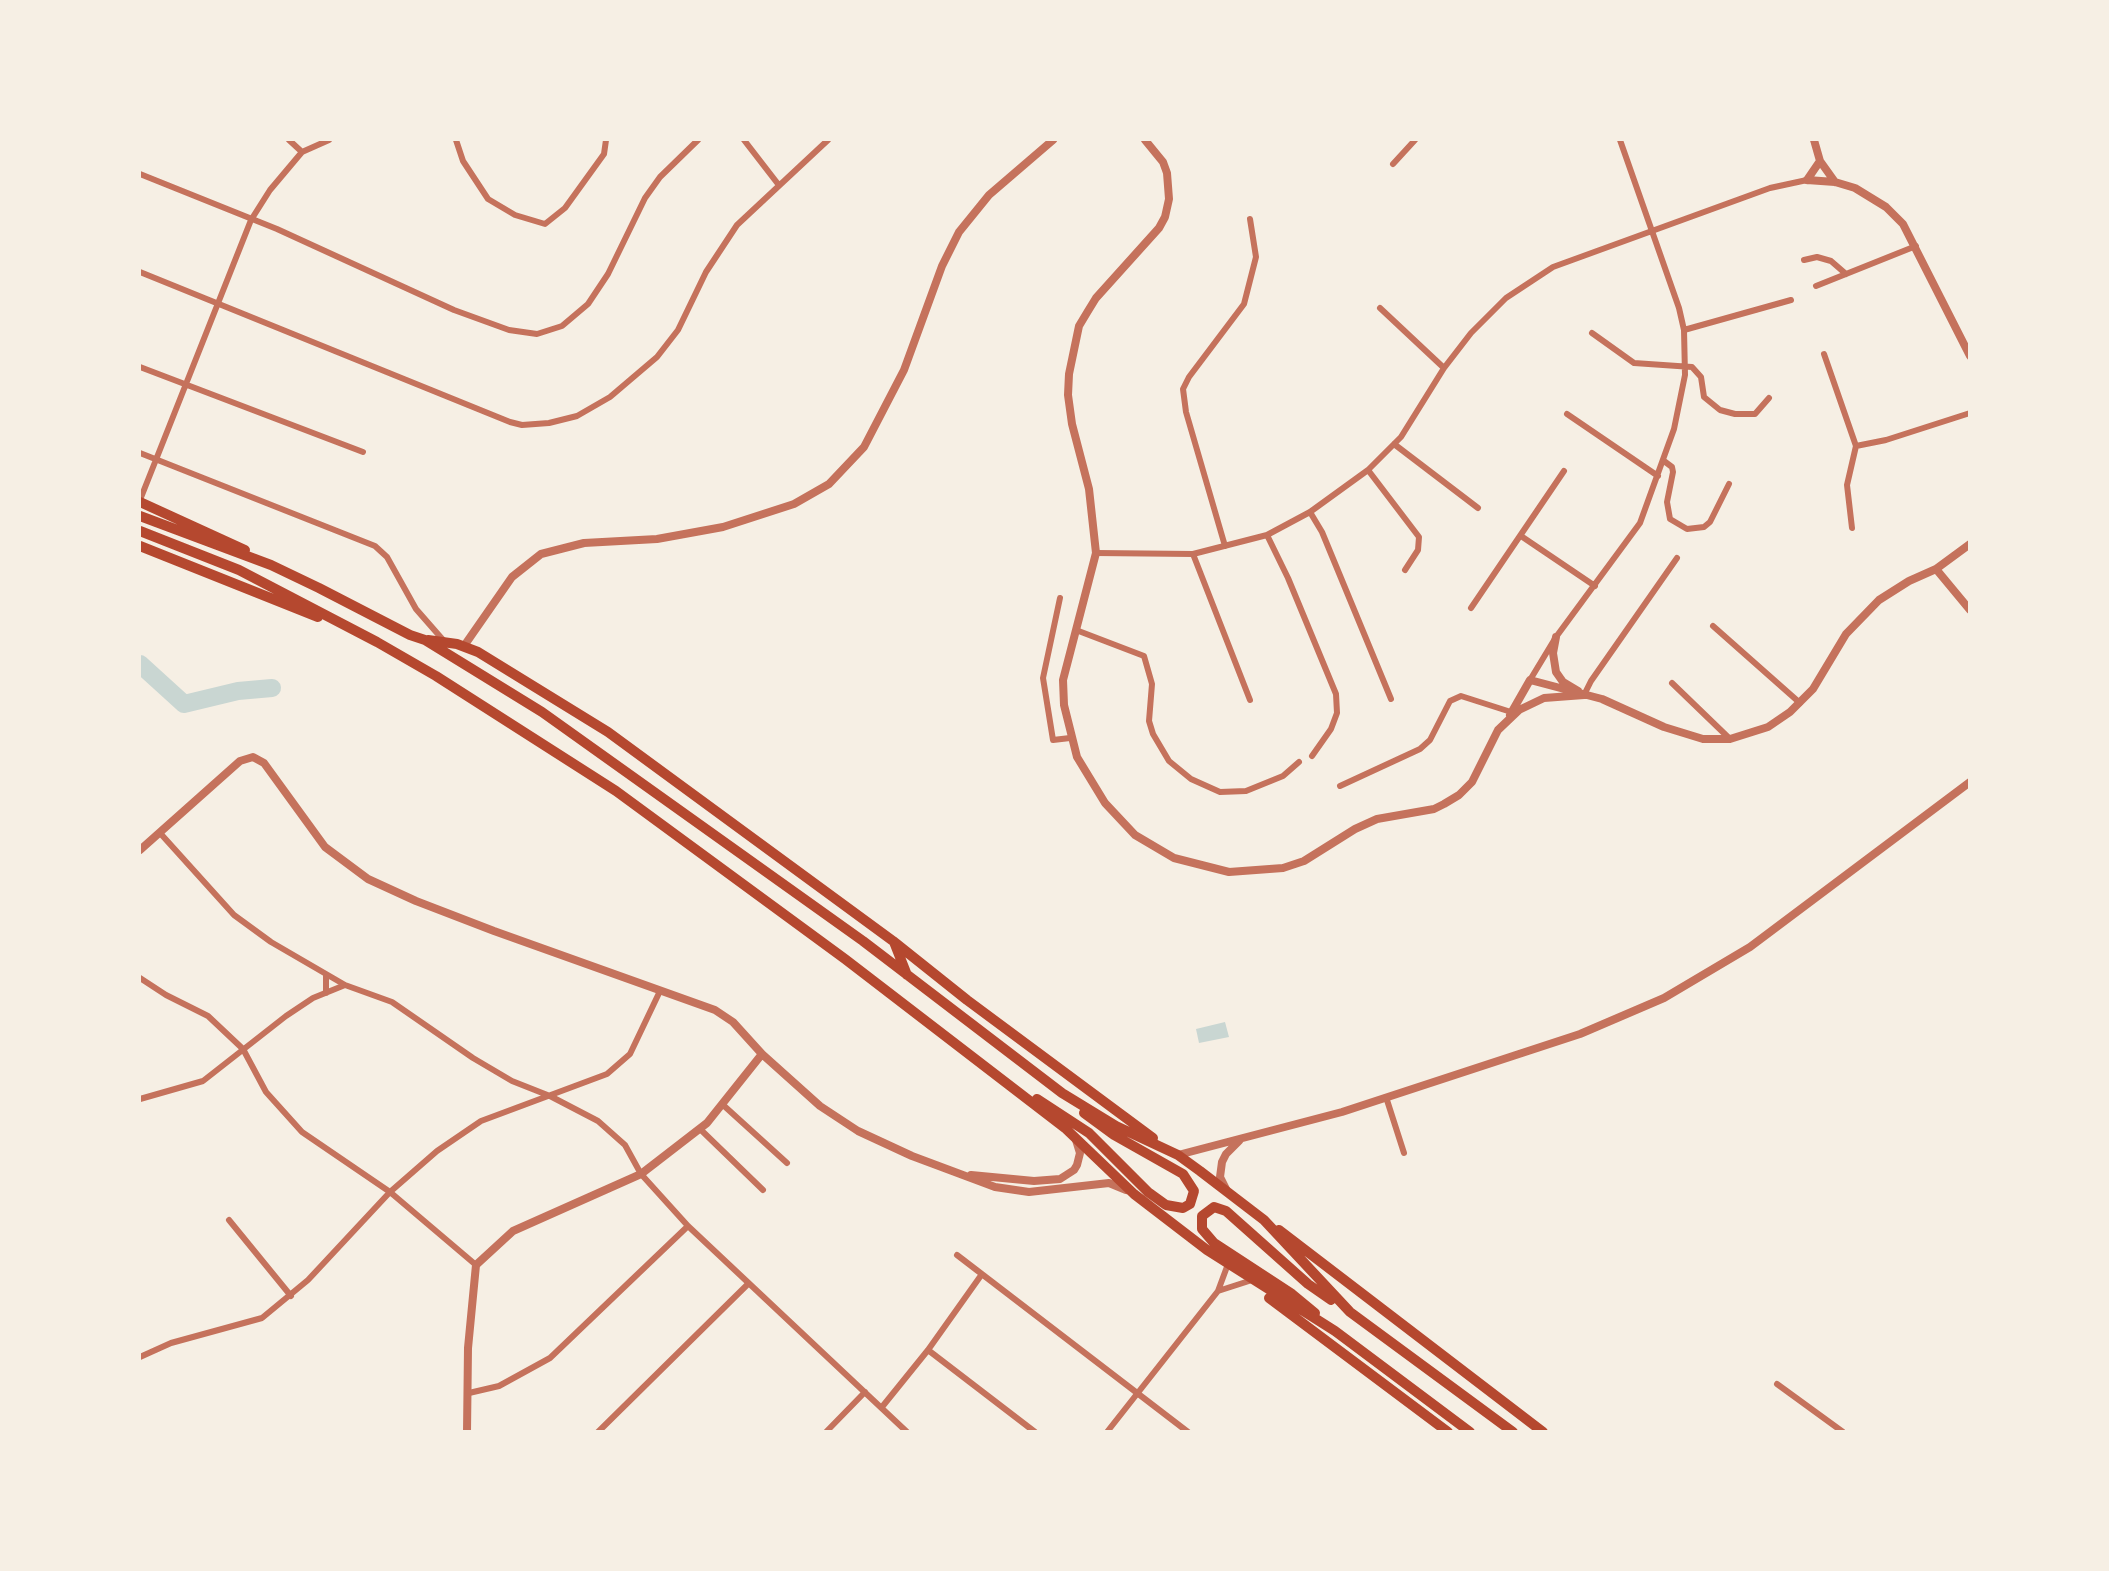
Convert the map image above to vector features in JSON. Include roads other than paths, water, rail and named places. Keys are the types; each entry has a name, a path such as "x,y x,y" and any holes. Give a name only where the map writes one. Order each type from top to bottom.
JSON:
{"highway":[{"path":"140,501 238,546 271,565 424,640 574,734 908,975 1062,1093 1101,1127 1183,1174 1194,1191 1190,1203 1183,1208 1166,1205 1148,1192 1089,1133 991,1071"},
{"path":"140,516 271,565"},
{"path":"140,531 247,574 377,642 546,745 645,812 1065,1128 1134,1194 1448,1431"},
{"path":"167,557 172,543"},
{"path":"140,546 377,642"},
{"path":"424,640 464,646 608,732 893,941 967,1000 1228,1192 1543,1431"},
{"path":"893,941 908,975"},
{"path":"1062,1093 1116,1126 1178,1155"},
{"path":"1470,1431 1335,1331 1292,1294 1214,1243 1202,1229 1202,1216 1210,1208 1226,1211 1308,1284 1513,1431"},
{"path":"1264,1220 1350,1312"},
{"path":"1230,1265 1335,1331"}],"street":[{"path":"288,140 302,152"},
{"path":"140,501 216,303 251,220 270,190 302,152 329,140"},
{"path":"456,140 463,162 489,199 515,215 545,224 565,208 604,154 606,140"},
{"path":"140,174 277,229 454,310 509,330 537,334 551,332 569,321 588,304 608,274 645,198 660,177 698,140"},
{"path":"744,140 778,184"},
{"path":"140,272 510,422 522,425 549,423 577,416 610,397 657,357 678,330 720,248 737,225 778,184 828,140"},
{"path":"464,646 507,584 521,568 541,554 584,543 657,539 723,527 794,504 829,484 864,447 904,370 942,266 959,232 989,195 1053,140"},
{"path":"1145,140 1163,162 1167,173 1169,199 1165,217 1159,228 1096,298 1088,311 1079,326 1069,374 1068,395 1072,423 1089,489 1096,553 1063,680 1064,705 1070,738 1093,787 1135,836 1158,851 1183,861 1204,868 1241,872 1291,866 1377,819 1434,809 1459,795 1472,782 1488,746 1510,716 1556,637 1640,523 1674,429 1684,366 1684,330 1654,232 1620,140"},
{"path":"1393,164 1415,140"},
{"path":"1814,140 1820,161 1835,182"},
{"path":"1807,180 1820,161"},
{"path":"1096,553 1192,554 1267,536 1310,512 1368,470 1394,444 1444,368 1471,333 1506,298 1553,267 1770,188 1807,180 1835,182 1855,188 1886,207 1903,224 1916,246 1970,356"},
{"path":"1225,546 1183,402 1183,389 1189,377 1244,304 1256,257 1250,219"},
{"path":"1816,285 1916,246"},
{"path":"1804,260 1817,257 1831,261 1846,274"},
{"path":"1684,330 1791,300"},
{"path":"1380,308 1444,368"},
{"path":"1592,333 1634,363 1684,366 1696,369 1701,377 1704,397 1720,410 1735,414 1755,414 1769,398"},
{"path":"1824,354 1856,446 1847,485 1852,528"},
{"path":"140,367 363,452"},
{"path":"1856,446 1886,440 1970,413"},
{"path":"1567,414 1658,476"},
{"path":"1394,444 1478,508"},
{"path":"140,453 375,546 387,557 416,609 444,642"},
{"path":"1664,461 1672,467 1673,472 1668,511 1670,519 1687,529 1704,527 1710,522 1729,484"},
{"path":"1368,470 1419,537 1418,550 1405,570"},
{"path":"1471,608 1564,471"},
{"path":"1310,512 1322,532 1391,699"},
{"path":"1267,536 1288,578 1336,694 1337,713 1331,729 1312,756"},
{"path":"1521,536 1595,586"},
{"path":"1530,680 1602,699 1681,733 1703,739 1730,739 1768,728 1800,703 1813,689 1846,634 1879,600 1909,581 1936,569 1970,544"},
{"path":"1192,554 1250,700"},
{"path":"1584,695 1677,558"},
{"path":"1936,569 1970,610"},
{"path":"1060,598 1043,678 1053,740 1070,738"},
{"path":"1713,626 1800,703"},
{"path":"1076,630 1144,656 1152,684 1149,721 1153,734 1169,761 1191,779 1220,792 1246,791 1283,776 1299,762"},
{"path":"1556,637 1553,653 1556,672 1563,682 1584,695"},
{"path":"1672,683 1730,739"},
{"path":"1510,716 1544,698 1584,695"},
{"path":"1340,786 1420,749 1430,740 1450,701 1461,696 1510,716"},
{"path":"140,850 240,761 253,757 264,763 324,847 368,879 416,902 484,928 715,1010 733,1022 762,1054 820,1106 843,1123 894,1148 995,1187 1023,1192 1109,1183 1134,1194"},
{"path":"1178,1155 1298,1126 1580,1034 1692,983 1750,947 1970,782"},
{"path":"159,833 234,915 271,942 345,985 392,1002 482,1064 512,1081 550,1095 598,1121 625,1145 641,1174 688,1226 907,1431"},
{"path":"326,975 326,993"},
{"path":"140,978 166,995 208,1016 243,1049 266,1092 302,1132 390,1192 476,1265"},
{"path":"140,1099 203,1081 286,1016 345,985"},
{"path":"140,1357 171,1342 262,1318 291,1296 390,1192 437,1151 481,1121 607,1074 630,1054 660,991"},
{"path":"467,1431 468,1348 476,1265 513,1231 641,1174 700,1129 762,1054"},
{"path":"1386,1097 1404,1153"},
{"path":"722,1104 787,1163"},
{"path":"956,1173 1034,1181 1060,1179 1074,1170 1080,1157 1076,1140 1065,1128"},
{"path":"700,1129 763,1190"},
{"path":"1228,1192 1220,1177 1222,1162 1226,1154 1243,1138"},
{"path":"229,1220 291,1296"},
{"path":"469,1393 499,1386 550,1358 688,1226"},
{"path":"957,1255 1188,1431"},
{"path":"1107,1431 1218,1291 1230,1265"},
{"path":"882,1407 928,1350 982,1274"},
{"path":"1218,1291 1249,1281"},
{"path":"598,1431 748,1284"},
{"path":"928,1350 1035,1431"},
{"path":"1777,1384 1843,1431"},
{"path":"826,1431 865,1392"}],"waterway":[{"path":"140,664 184,704 238,691 272,688"}]}
